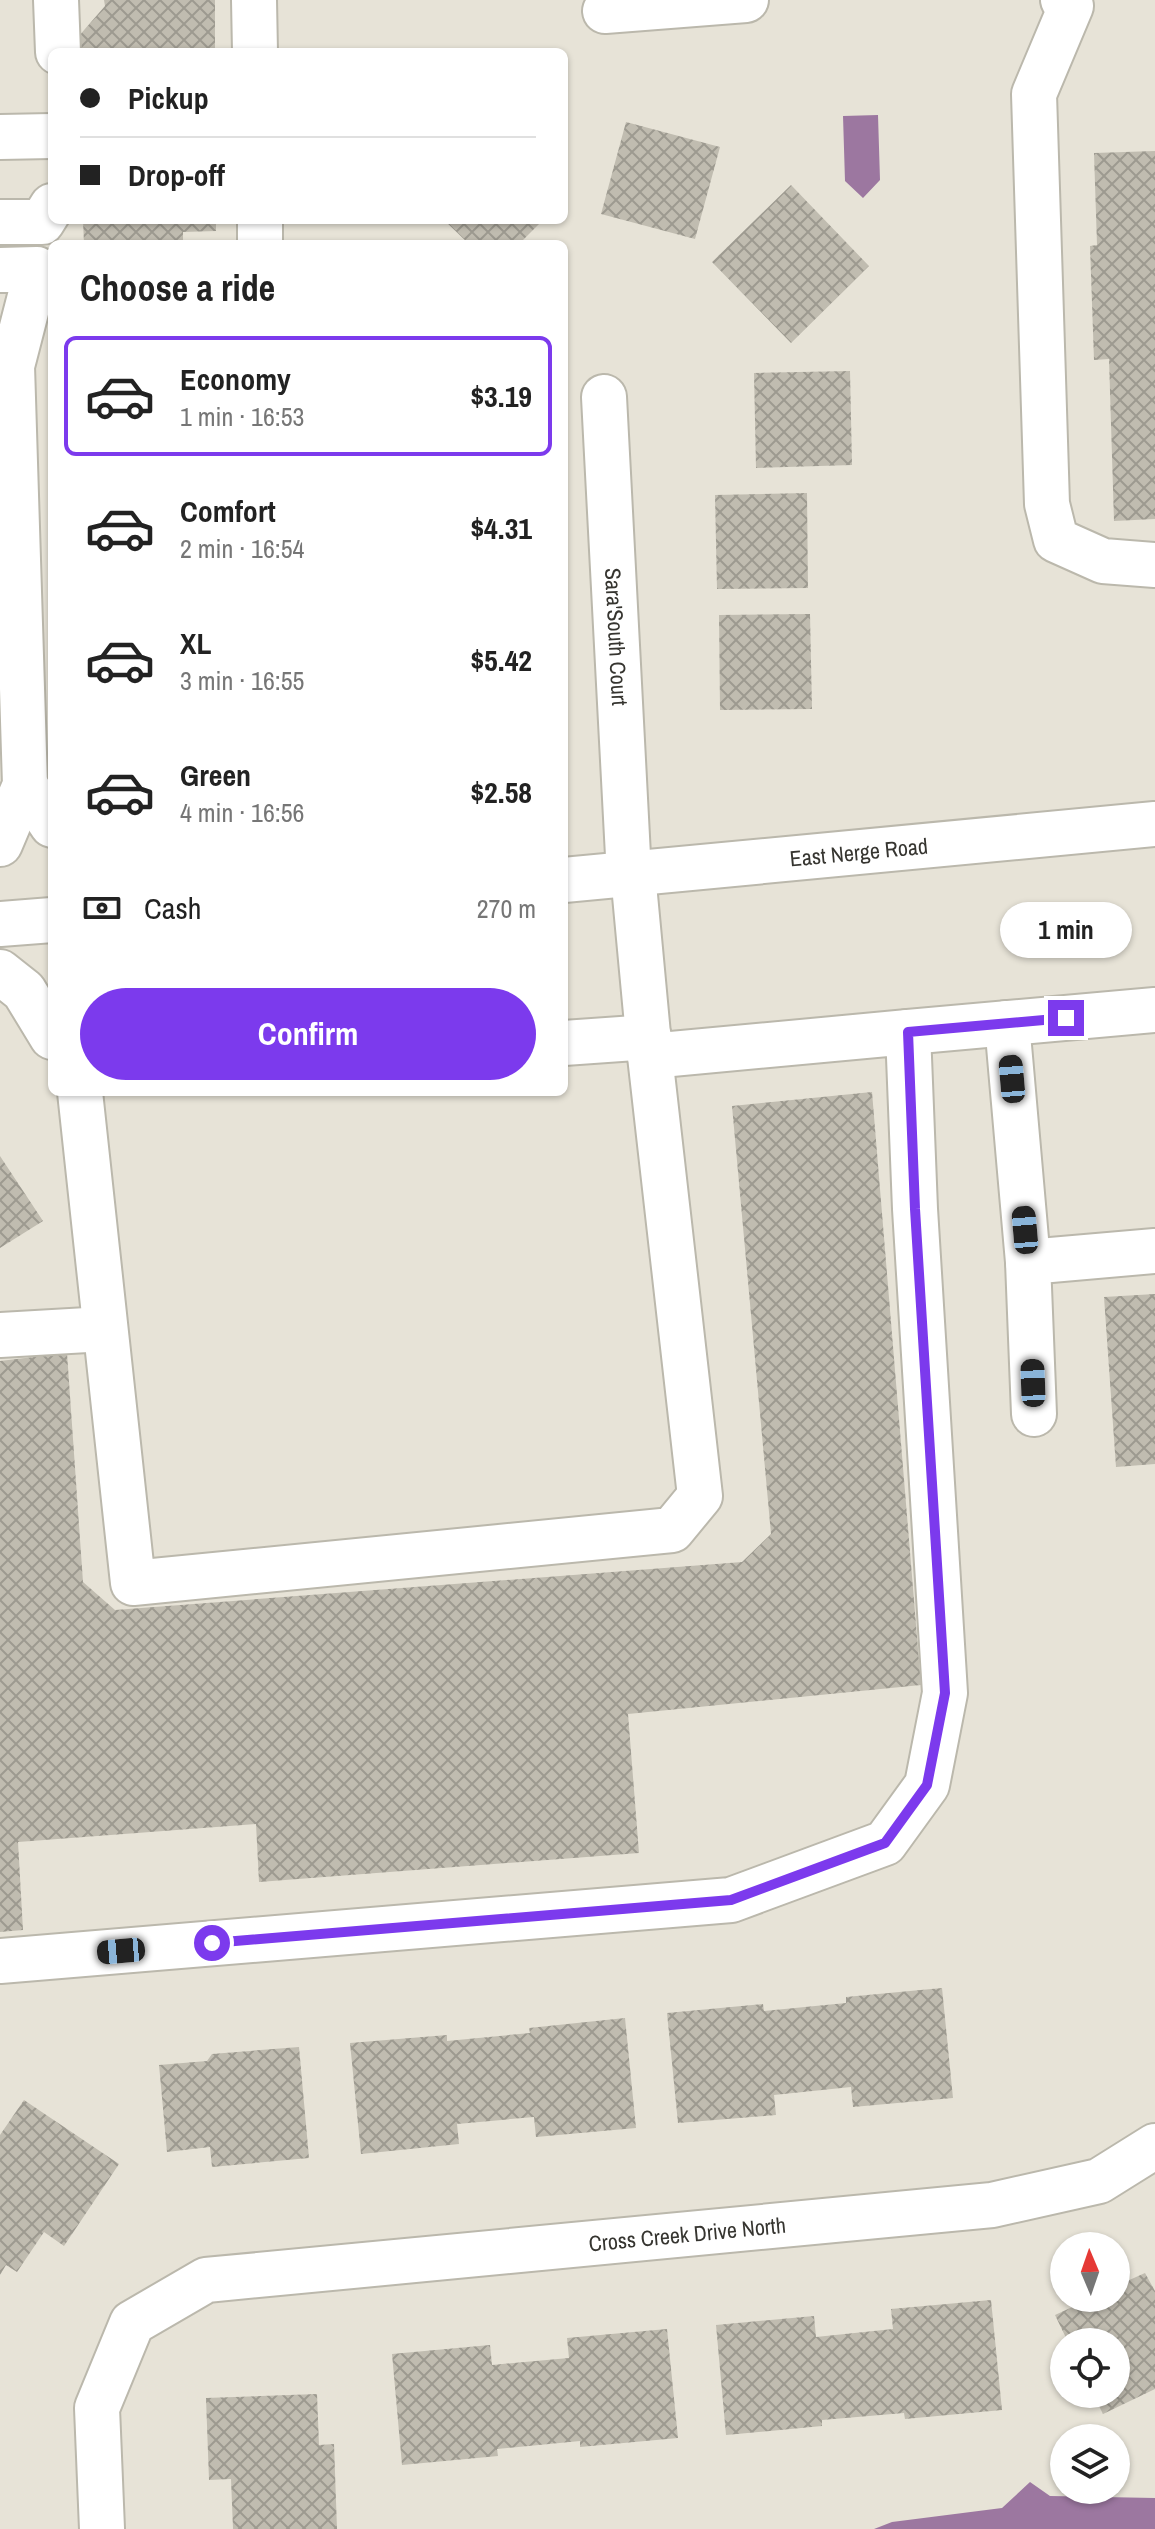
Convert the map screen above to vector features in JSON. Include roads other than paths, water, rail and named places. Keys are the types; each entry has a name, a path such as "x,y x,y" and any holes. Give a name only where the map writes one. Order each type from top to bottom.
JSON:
{"street":[{"path":"56,0 58,48"},
{"path":"254,0 255,48"},
{"path":"605,11 746,0"},
{"path":"1073,2 1034,94 1047,504 1056,540 1103,561 1155,565"},
{"path":"0,137 48,136"},
{"path":"0,222 42,222 48,212"},
{"path":"0,270 37,269 10,341 26,763 0,844"},
{"name":"Sara'South Court","path":"105,1329 133,1583 672,1530 700,1496 631,875 604,397"},
{"path":"26,763 48,815"},
{"name":"East Nerge Road","path":"568,880 1155,824"},
{"path":"0,924 48,920"},
{"path":"0,972 24,991 48,1030"},
{"path":"568,1043 650,1046 908,1032 1155,1010"},
{"path":"1007,1023 1028,1262 1034,1414"},
{"path":"0,1961 731,1900 885,1843 927,1785 945,1693 915,1209 908,1032"},
{"path":"0,1335 105,1329 80,1096"},
{"path":"1028,1262 1155,1251"},
{"name":"Cross Creek Drive North","path":"102,2529 97,2408 132,2323 206,2280 992,2205 1099,2181 1155,2146"}]}
